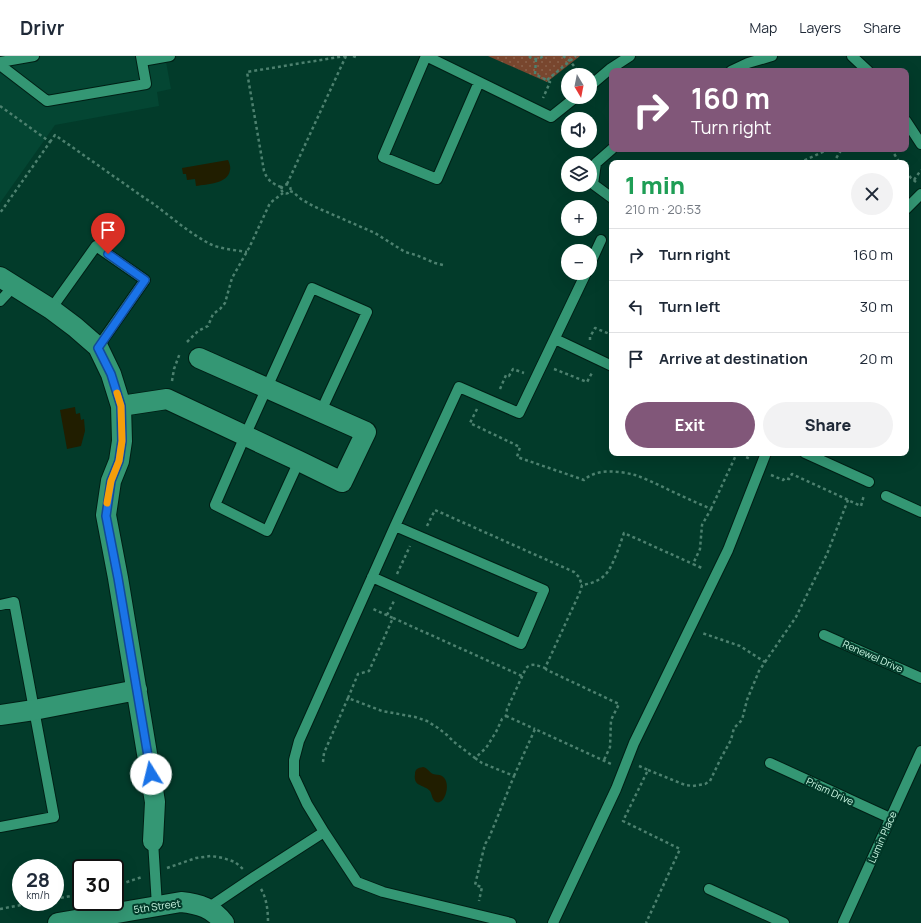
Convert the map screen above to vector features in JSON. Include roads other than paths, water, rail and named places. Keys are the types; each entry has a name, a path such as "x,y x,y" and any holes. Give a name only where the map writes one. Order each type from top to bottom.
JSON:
{"street":[{"path":"7,282 51,309 75,327 98,348 111,374 121,406 122,441 119,461 111,481 106,516 118,578 155,802 153,841"},
{"path":"121,406 168,399 342,482 366,432 199,358"},
{"path":"0,715 137,690"},
{"name":"5th Street","path":"58,923 86,920 181,902 194,903 208,908"},
{"path":"208,908 220,917 224,923"}],"lane":[{"path":"0,62 34,56"},
{"path":"0,65 47,101 146,84 142,58 170,56"},
{"path":"479,82 437,179 383,156 426,56 551,117 567,104"},
{"path":"612,68 630,56"},
{"path":"738,68 748,63 772,56"},
{"path":"852,56 865,68"},
{"path":"597,80 609,70"},
{"path":"909,126 921,144"},
{"path":"609,152 596,163 593,184 609,196"},
{"path":"909,206 921,194"},
{"path":"597,249 601,240"},
{"path":"51,309 96,246 145,280 98,348"},
{"path":"511,923 383,892 357,882 306,804 294,776 294,760 299,741 459,386 520,413 583,280"},
{"path":"0,301 7,282"},
{"path":"299,461 267,531 215,505 312,288 366,312 321,411"},
{"path":"555,339 609,365"},
{"path":"553,923 616,789 634,743 728,550 765,456"},
{"path":"812,456 869,482"},
{"path":"886,496 921,512"},
{"path":"372,577 521,644 544,590 395,526"},
{"path":"0,605 14,602 54,817 0,827"},
{"name":"Renewel Drive","path":"824,635 921,678"},
{"name":"Lumin Place","path":"843,923 921,751"},
{"name":"Prism Drive","path":"770,764 890,818"},
{"path":"208,908 324,832"},
{"path":"153,841 157,906"},
{"path":"709,889 784,923"}]}
